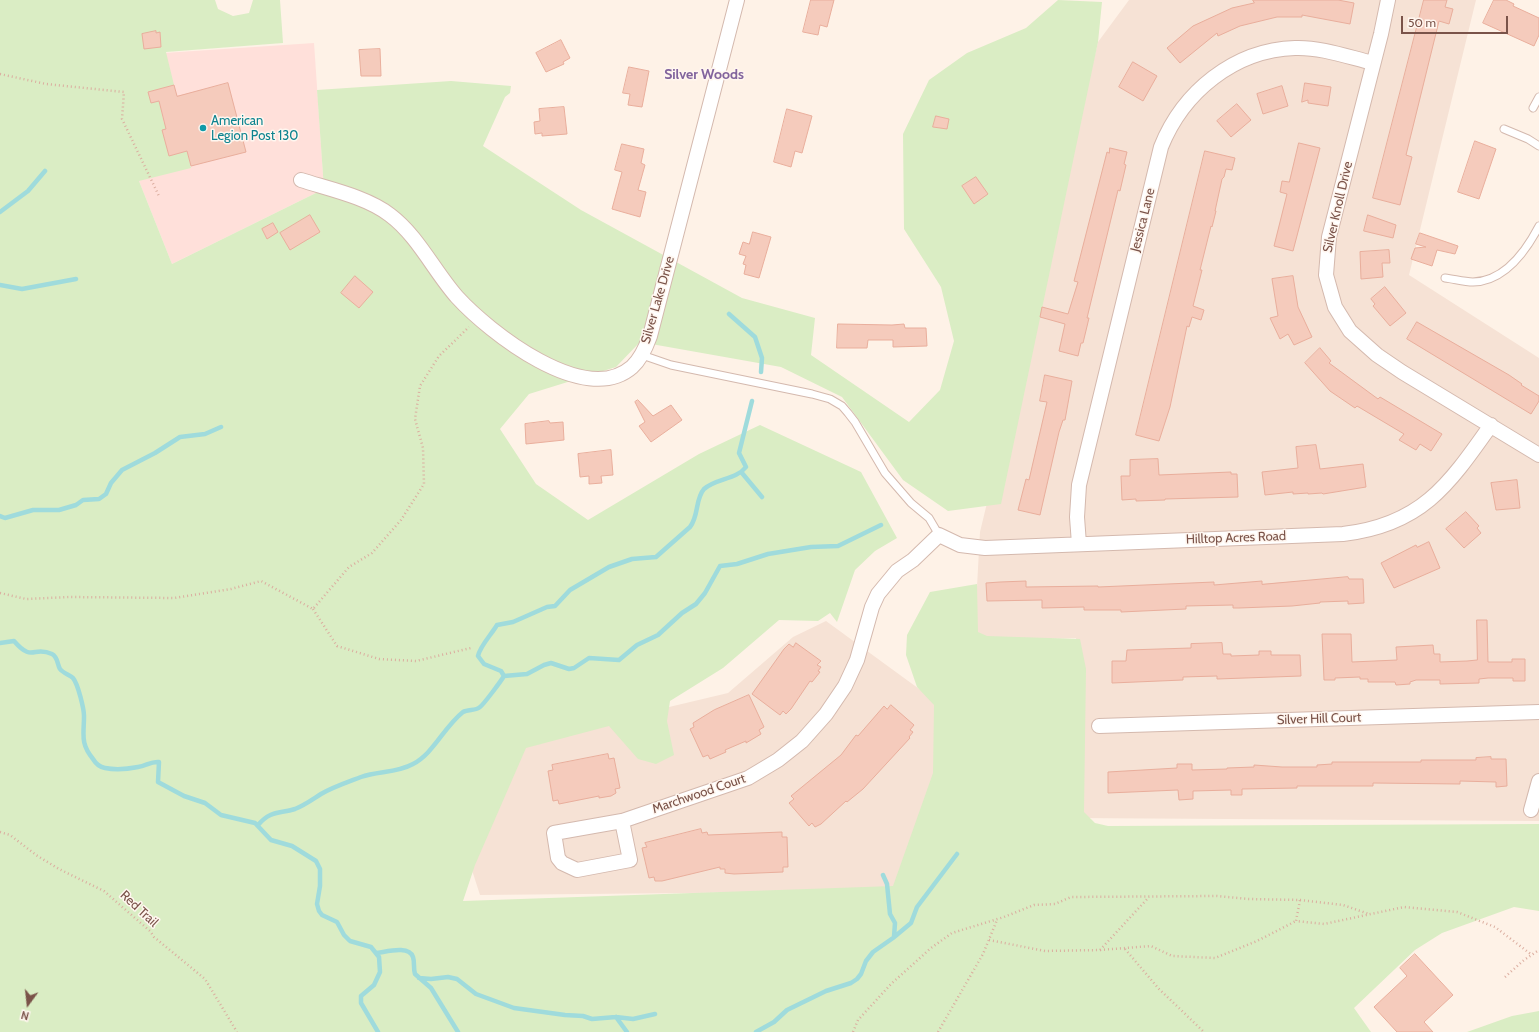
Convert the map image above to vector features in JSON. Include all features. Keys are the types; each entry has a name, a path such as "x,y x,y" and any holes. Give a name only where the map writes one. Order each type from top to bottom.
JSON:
{"street":[{"name":"Silver Lake Drive","path":"301,180 370,203 391,215 412,238 448,287 478,318 522,351 538,360 574,374 590,378 612,377 628,370 642,355 655,320 737,0"},
{"name":"Silver Knoll Drive","path":"1388,0 1329,237 1326,275 1330,293 1341,318 1358,340 1402,372 1539,455"},
{"name":"Jessica Lane","path":"1079,544 1077,517 1079,485 1160,154 1169,128 1184,106 1207,81 1238,62 1254,55 1271,50 1296,48 1313,49 1373,63"},
{"name":"Hilltop Acres Road","path":"939,535 960,544 972,547 1343,534 1379,528 1406,516 1421,506 1447,484 1491,425"},
{"name":"Marchwood Court","path":"622,821 630,860 577,870 562,863 558,858 554,833 622,821 748,778 778,760 802,741 826,714 845,686 857,660 872,607 878,594 897,571 913,560 939,535"},
{"name":"Silver Hill Court","path":"1099,726 1539,712"},
{"path":"1531,810 1539,781"}],"lane":[{"path":"1532,108 1539,97"},
{"path":"1504,129 1528,139 1539,146"},
{"path":"1445,278 1473,282 1488,279 1506,269 1529,244 1539,226"},
{"path":"642,355 671,365 812,394 830,399 842,406 855,422 885,473 911,502 929,518 939,535"}],"path":[{"path":"0,74 46,84 124,92 122,119 159,196"},
{"path":"314,609 349,567 372,553 402,520 424,484 423,448 415,419 420,386 439,356 478,318"},
{"path":"0,593 26,600 70,597 174,598 231,589 261,581 314,609 337,646 379,659 416,660 470,648"},
{"name":"Red Trail","path":"0,832 10,835 36,855 59,869 99,888 121,904 150,930 154,937 205,980 237,1032"},
{"path":"853,1032 858,1020 891,984 931,948 952,933 1034,906 1056,904 1071,897 1218,896 1249,899 1300,900 1343,905 1371,914"},
{"path":"1100,950 1149,897"},
{"path":"1296,921 1300,900"},
{"path":"989,940 1045,950 1100,950 1151,946 1172,956 1215,958 1257,941 1296,921 1324,924 1404,907 1457,912 1494,927 1532,955"},
{"path":"938,1032 983,954 997,919"},
{"path":"1125,948 1159,989 1204,1032"},
{"path":"1505,977 1539,950"}],"shaded area":[{"path":"1129,0 1476,0 1409,275 1539,358 1539,821 1072,818 1076,638 974,641 980,532 1098,42"},
{"path":"314,43 324,189 172,264 139,181 119,56"},
{"path":"826,621 937,702 938,776 895,891 480,895 470,864 522,742 728,693 793,637"}],"green space":[{"path":"0,0 215,0 218,9 233,16 249,13 253,0 280,0 283,43 166,52 174,85 148,92 151,103 159,101 164,123 170,121 172,127 162,130 169,156 187,151 191,168 139,181 172,264 324,189 317,90 451,81 511,86 510,93 505,97 483,146 581,210 742,298 815,318 811,355 909,422 940,390 954,341 941,287 904,229 903,134 929,80 967,53 1026,28 1058,0 1102,2 1098,42 1001,504 948,511 903,480 842,397 781,367 640,342 616,367 529,394 500,429 536,484 588,520 699,454 760,425 861,472 897,538 875,551 855,570 837,622 830,613 818,621 779,620 723,668 670,701 667,721 674,755 656,764 638,759 609,726 526,748 475,865 463,901 893,886 933,773 934,705 917,687 906,655 907,635 930,592 977,584 978,632 987,636 1080,639 1086,669 1084,812 1095,823 1108,826 1539,824 1539,911 1514,907 1442,933 1415,950 1354,1008 1371,1032 0,1032"},
{"path":"1539,1011 1539,1032 1467,1032 1512,1016"}],"building":[{"path":"811,0 834,0 827,27 820,25 818,35 803,32"},
{"path":"1253,0 1338,0 1354,3 1350,24 1302,15 1302,17 1277,17 1240,26 1218,36 1217,33 1180,63 1167,48 1193,26 1232,8 1254,3"},
{"path":"1424,0 1447,0 1445,7 1453,9 1449,24 1439,21 1406,155 1412,157 1400,205 1373,198"},
{"path":"1494,0 1506,0 1514,4 1513,6 1539,18 1539,35 1534,46 1483,23"},
{"path":"156,31 156,33 160,32 161,47 144,49 142,34"},
{"path":"561,40 570,58 563,62 564,64 546,72 536,53"},
{"path":"380,49 381,76 361,76 359,50"},
{"path":"1133,62 1157,76 1143,101 1119,87"},
{"path":"629,67 649,71 642,107 628,105 630,94 623,93"},
{"name":"American Legion Post 130","path":"228,83 246,152 191,166 187,151 169,156 162,130 166,129 159,101 151,103 148,92 174,85 177,96"},
{"path":"1305,83 1331,87 1328,106 1308,103 1308,100 1302,102"},
{"path":"1282,86 1288,106 1263,114 1257,94"},
{"path":"1237,104 1251,120 1231,137 1217,121"},
{"path":"564,107 567,134 542,136 542,133 535,134 534,122 540,121 539,109"},
{"path":"787,109 812,116 802,153 795,151 791,167 774,162"},
{"path":"936,116 949,119 947,129 933,127"},
{"path":"1475,141 1496,149 1479,199 1458,192"},
{"path":"1299,143 1320,148 1293,251 1274,246 1287,194 1280,192 1282,181 1289,182"},
{"path":"622,144 644,149 641,163 645,165 638,190 646,192 640,217 612,209 622,172 615,170"},
{"path":"1110,148 1127,152 1124,164 1126,165 1120,191 1118,190 1087,318 1089,318 1083,343 1081,343 1078,356 1059,351 1065,324 1040,317 1042,307 1068,314 1078,282 1074,281 1107,152 1109,153"},
{"path":"1205,151 1235,158 1232,170 1226,169 1222,179 1216,211 1200,270 1202,270 1193,306 1204,310 1201,320 1192,317 1189,327 1187,326 1170,407 1159,441 1136,435"},
{"path":"976,177 988,194 974,204 962,186"},
{"path":"310,215 320,232 290,250 280,233"},
{"path":"1368,215 1396,225 1393,238 1364,231"},
{"path":"273,223 278,232 267,239 262,229"},
{"path":"753,232 771,237 759,278 744,274 746,265 743,264 746,256 739,254 743,242 749,244"},
{"path":"1420,233 1458,246 1455,254 1437,250 1432,266 1411,259 1415,248 1426,247 1416,244"},
{"path":"1389,250 1390,263 1382,263 1383,277 1361,279 1360,252"},
{"path":"355,276 373,292 359,308 341,293"},
{"path":"1293,276 1298,307 1312,337 1294,345 1288,334 1280,339 1270,318 1278,316 1272,279"},
{"path":"1385,287 1406,313 1390,326 1373,306 1375,304 1371,299"},
{"path":"1417,322 1509,375 1522,384 1521,385 1539,396 1539,401 1531,414 1407,339"},
{"path":"838,324 904,324 905,328 926,328 927,346 893,347 893,340 868,340 867,348 837,348"},
{"path":"1320,348 1331,361 1329,363 1378,399 1380,397 1442,434 1431,451 1420,444 1416,450 1399,440 1404,434 1357,406 1355,408 1330,391 1305,363"},
{"path":"1045,375 1072,381 1065,420 1063,420 1059,432 1040,515 1018,510 1026,479 1029,480 1047,402 1040,401"},
{"path":"638,400 653,416 671,405 682,420 651,442 639,426 645,422 635,402"},
{"path":"549,421 550,423 563,422 564,440 526,444 525,424"},
{"path":"1316,445 1320,469 1363,464 1366,487 1323,494 1293,494 1293,492 1265,495 1262,472 1298,468 1296,447"},
{"path":"611,450 613,475 601,476 602,483 589,484 589,476 580,477 578,454"},
{"path":"1158,459 1159,475 1231,472 1231,474 1237,474 1238,497 1136,501 1136,499 1122,500 1121,476 1130,476 1130,460"},
{"path":"1517,480 1520,508 1496,510 1491,483"},
{"path":"1466,512 1479,526 1477,528 1481,533 1464,548 1446,529"},
{"path":"1429,542 1440,568 1394,588 1381,563 1416,545 1417,547"},
{"path":"1348,577 1349,579 1363,579 1364,603 1348,604 1348,601 1320,602 1292,606 1239,608 1233,608 1233,605 1186,606 1186,609 1121,612 1121,610 1084,610 1084,607 1042,608 1042,600 987,601 986,583 1026,581 1026,587 1098,587 1214,582 1214,585 1262,581 1262,584"},
{"path":"1477,620 1487,620 1488,662 1512,662 1512,659 1525,659 1525,681 1513,681 1513,678 1488,678 1479,679 1479,683 1440,684 1440,680 1416,680 1410,682 1410,684 1396,685 1395,682 1368,682 1368,679 1360,679 1360,677 1324,680 1322,634 1351,634 1352,662 1397,660 1396,647 1433,645 1434,654 1440,654 1440,662 1467,661 1477,660"},
{"path":"796,643 821,661 817,665 821,667 818,671 820,672 812,682 810,681 791,709 786,714 783,711 780,715 752,694 784,649 789,644 793,647"},
{"path":"1222,643 1223,654 1231,654 1231,656 1259,655 1259,651 1271,651 1271,655 1300,655 1301,676 1217,679 1217,676 1183,677 1183,680 1112,683 1112,661 1126,661 1127,650 1191,648 1191,644"},
{"path":"749,695 764,727 759,730 761,734 746,743 746,741 725,750 726,752 710,759 708,755 703,757 690,729 694,727 693,723 714,710"},
{"path":"891,705 914,725 910,730 913,732 909,737 910,738 863,789 847,802 846,801 821,824 815,827 812,823 809,826 789,803 794,799 791,796 841,755 856,735 858,736 884,706 887,709"},
{"path":"608,754 609,759 614,758 620,788 615,789 616,793 611,796 599,798 599,796 559,804 558,800 553,801 548,771 553,770 552,765"},
{"path":"1491,757 1491,759 1506,759 1507,786 1496,787 1496,782 1460,781 1460,784 1373,783 1373,786 1297,786 1297,788 1242,789 1242,795 1231,795 1231,790 1193,791 1193,799 1179,800 1178,790 1108,793 1108,772 1177,768 1177,764 1192,764 1192,770 1254,767 1254,765 1317,767 1317,765 1332,764 1332,762 1421,762 1421,760 1476,760 1476,758"},
{"path":"701,829 702,833 707,832 708,835 782,832 782,837 787,837 788,867 783,867 783,872 734,874 725,873 725,869 720,869 720,867 662,881 655,881 654,877 649,878 642,848 647,847 645,843"},
{"path":"1415,954 1453,995 1424,1022 1433,1032 1397,1032 1374,1007 1407,976 1400,968"}],"waterway":[{"path":"0,212 28,191 45,171"},
{"path":"0,285 22,289 76,279"},
{"path":"729,314 755,337 762,358 761,372"},
{"path":"504,676 501,671 484,664 478,656 483,644 497,625 513,622 547,607 555,606 570,590 609,567 632,559 656,557 693,523 699,498 704,489 709,485 737,474 746,467 739,453 752,401"},
{"path":"0,516 5,518 33,510 59,510 76,505 83,500 99,499 106,494 111,483 122,470 155,453 180,437 205,434 221,427"},
{"path":"742,473 762,497"},
{"path":"504,676 527,674 551,663 569,669 574,668 589,658 619,660 637,645 658,635 682,613 696,604 705,593 720,566 737,564 768,554 811,547 838,546 881,525"},
{"path":"0,643 14,641 25,651 41,651 52,654 54,655 60,669 73,678 79,691 83,708 84,743 89,753 99,766 109,769 126,769 153,762 159,762 158,782 184,796 205,803 221,815 255,823 271,840 292,846 316,861 320,869 320,886 317,904 319,911 322,915 337,922 344,935 350,941 371,947 379,957 380,972 374,985 361,996 361,1003 378,1032"},
{"path":"258,825 267,817 275,813 295,809 326,791 367,775 401,769 420,760 427,754 456,718 463,712 476,709 482,705 504,676"},
{"path":"756,1032 774,1022 787,1010 826,991 851,983 857,979 861,974 866,961 873,952 911,923 917,907 957,854"},
{"path":"883,875 887,884 890,914 895,923 894,937"},
{"path":"376,953 397,950 411,953 414,959 415,974 431,988 458,1032"},
{"path":"419,978 431,979 448,977 457,979 476,994 514,1008 583,1016 592,1019 616,1017 633,1019 655,1014"},
{"path":"616,1017 627,1032"}],"place":[{"name":"American Legion Post 130","path":"203,128"}],"district":[{"name":"Silver Woods","path":"704,75"}]}
